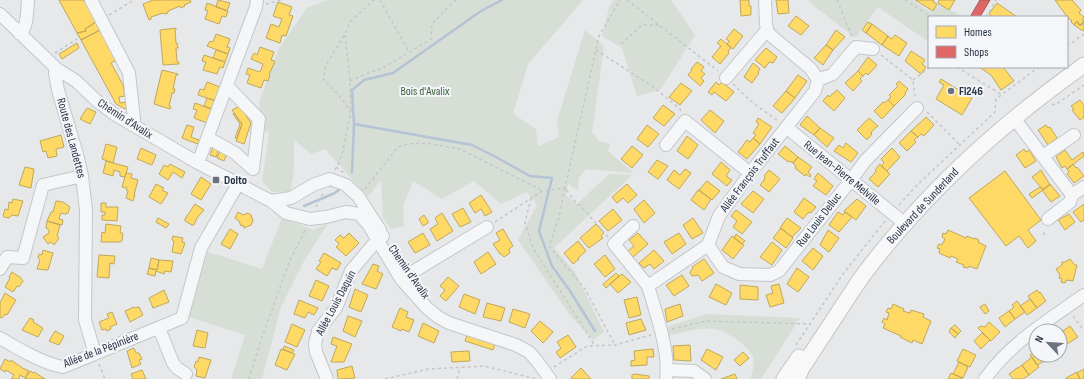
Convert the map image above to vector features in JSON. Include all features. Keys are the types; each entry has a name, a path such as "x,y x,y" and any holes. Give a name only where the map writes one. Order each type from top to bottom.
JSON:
{"main road":[{"name":"Boulevard de Sunderland","path":"1068,65 1084,53"},
{"name":"Boulevard de Sunderland","path":"797,379 802,368 866,271 888,243 952,175 1014,118 1084,66"},
{"name":"Boulevard de Sunderland","path":"784,379 840,292 895,215 921,194 976,139 1006,113 1065,68"}],"street":[{"path":"20,34 23,32 28,0"},
{"path":"91,0 129,73 134,119 132,126"},
{"path":"765,0 767,30 772,37 811,70 818,80 833,74 856,47 873,49"},
{"path":"198,163 257,3"},
{"path":"0,14 58,69"},
{"path":"726,78 767,30"},
{"name":"Chemin d'Avalix","path":"58,69 76,81 97,101 132,126 198,163 271,201 286,213 310,219 346,212 359,214 381,238"},
{"name":"Route des Landettes","path":"58,69 55,73 58,90 82,176 86,210 85,320 95,354"},
{"name":"Allée François Truffaut","path":"708,245 719,216 750,173 815,91 818,80"},
{"path":"227,86 259,119 251,191"},
{"name":"Rue Louis Delluc","path":"708,245 723,267 739,274 770,275 779,271 865,161 917,108"},
{"path":"1014,118 1072,196"},
{"path":"666,145 685,121 750,173"},
{"name":"Rue Jean-Pierre Melville","path":"786,127 895,215"},
{"path":"1043,156 1074,135"},
{"path":"208,138 235,153 253,169"},
{"path":"0,269 7,257 23,258 43,185 82,176"},
{"name":"Chemin d'Avalix","path":"271,201 291,198 312,185 330,179 346,185 358,196 381,238 405,276 434,307 453,318 525,343 542,357 552,376"},
{"name":"Allée de la Pépinière","path":"0,338 54,366 63,367 182,318 202,248 238,184"},
{"path":"1048,219 1070,202 1072,196 1084,187"},
{"path":"633,226 614,244 648,286 661,332 667,374 694,371 705,379"},
{"path":"405,276 487,227"},
{"name":"Allée Louis Daquin","path":"327,379 316,352 318,331 336,308 351,270 381,238"},
{"path":"648,286 708,245"},
{"path":"985,379 992,369 1014,346 1084,295"},
{"path":"159,328 173,363 177,368 186,374"}],"path":[{"path":"101,19 134,0"},
{"path":"257,3 282,0"},
{"path":"351,111 324,79 326,65 345,34 351,21 374,0"},
{"path":"380,0 409,52"},
{"path":"350,81 383,68 431,39 432,24 452,2 456,0"},
{"path":"615,345 585,289 549,246 558,221 598,36 620,0"},
{"path":"627,0 726,78 752,102 786,127"},
{"path":"837,0 856,47"},
{"path":"905,0 929,16"},
{"path":"987,16 996,0"},
{"path":"621,44 642,25 659,25"},
{"path":"345,34 350,81 351,111 342,155 336,168 341,169 346,175"},
{"path":"1068,45 1084,34"},
{"path":"47,59 77,39"},
{"path":"873,49 913,80 917,108 928,113 959,144"},
{"path":"595,50 652,86 680,109 685,121"},
{"path":"913,80 929,68"},
{"path":"959,68 1002,95"},
{"path":"794,349 843,274 895,215 917,185 959,144 995,112 996,99 1038,68"},
{"path":"364,190 398,147 408,144 425,143 460,149 542,191"},
{"path":"487,227 542,191 565,188"},
{"path":"565,188 577,204 580,205 596,222 614,244"},
{"path":"249,379 261,340 290,260 323,193"},
{"path":"531,198 525,223 533,248 595,346"},
{"path":"1072,314 1084,331"},
{"path":"552,376 588,346 615,345 706,321 809,324"},
{"path":"95,354 105,379"},
{"path":"385,379 428,369 485,366 537,379"},
{"path":"457,379 460,368"}],"green space":[{"name":"Bois d'Avalix","path":"328,0 583,0 528,64 513,114 536,129 538,146 559,137 557,121 585,30 604,46 592,132 599,141 610,144 608,151 634,173 586,169 579,178 578,190 568,184 566,195 577,204 609,174 632,175 554,248 575,272 604,332 593,340 570,315 518,240 537,205 527,192 501,204 474,181 442,199 413,181 403,206 404,226 391,229 383,218 381,180 368,197 325,149 311,154 294,140 294,171 290,192 272,192 262,181 269,133 258,127 260,100 279,48 307,8"},
{"path":"614,0 671,0 695,35 661,89 637,96 622,48 602,36 609,8"},
{"path":"809,0 912,0 932,13 938,3 962,16 928,16 928,41 878,7 856,37 809,2"},
{"path":"282,218 314,230 328,223 304,261 281,307 262,379 231,379 245,335 189,317 205,251 262,269"},
{"path":"707,314 800,318 761,379 751,379 754,363 751,353 731,335 725,332 714,329 702,329 665,337 664,328"}],"building: Homes":[{"path":"59,0 84,0 96,22 85,29 86,31 77,33"},
{"path":"153,0 190,0 191,2 181,8 180,6 168,11 168,13 151,17 149,20 143,4"},
{"path":"218,0 230,3 227,11 216,7"},
{"path":"740,0 749,0 751,15 741,16"},
{"path":"776,0 788,0 789,13 778,14"},
{"path":"915,0 934,0 933,2 937,4 933,11"},
{"path":"939,0 955,0 949,10 938,3"},
{"path":"1055,0 1072,0 1081,10 1079,13 1084,17 1082,20 1084,21 1082,25 1079,25 1077,21 1074,25"},
{"path":"278,2 292,7 289,15 293,16 286,36 282,35 280,43 266,38 271,24 279,27 282,19 273,16"},
{"path":"207,3 228,11 226,17 222,16 219,24 205,19 208,11 205,10"},
{"path":"997,3 1016,16 992,16 989,14"},
{"path":"796,16 809,26 801,35 788,26"},
{"path":"1077,21 1080,25 1084,21 1083,31 1074,25"},
{"path":"96,22 100,30 81,40 77,33 86,31 85,29"},
{"path":"868,22 872,24 866,33 862,30"},
{"path":"872,24 888,36 882,45 866,33"},
{"path":"176,28 176,43 178,48 176,48 177,62 179,62 179,64 163,65 160,30"},
{"path":"734,29 743,36 733,49 727,44 729,41 726,39"},
{"path":"100,30 117,60 111,63 123,85 125,96 119,97 120,103 126,102 127,107 125,109 116,104 81,40"},
{"path":"836,30 845,37 833,50 826,45"},
{"path":"216,34 230,39 227,47 230,48 228,54 207,46 210,41 213,42"},
{"path":"895,35 907,43 899,56 882,45 888,36 892,39"},
{"path":"721,39 731,48 720,64 712,57 721,46 717,43"},
{"path":"77,43 79,48 62,59 59,54"},
{"path":"826,45 833,50 823,65 814,58"},
{"path":"260,47 274,52 271,60 275,61 268,81 264,80 261,88 247,83 250,75 246,74 248,68 260,72 263,64 251,59 254,53 257,55"},
{"path":"766,48 777,57 773,63 769,62 765,68 755,60"},
{"path":"216,50 228,54 225,62 213,58"},
{"path":"911,51 925,60 922,64 926,67 921,74 905,61"},
{"path":"204,55 225,62 223,68 220,67 217,74 203,70 206,62 202,61"},
{"path":"868,57 877,65 868,75 866,73 863,76 858,71"},
{"path":"697,62 704,67 701,71 705,74 701,78 704,81 700,86 688,75"},
{"path":"753,63 760,69 752,83 744,77"},
{"path":"980,68 1004,68 1014,81 1001,90 991,75"},
{"path":"162,70 178,74 176,75 173,89 175,89 174,93 172,93 169,106 171,107 170,109 154,104"},
{"path":"858,71 863,76 860,79 862,81 853,91 845,83"},
{"path":"798,75 807,81 795,98 786,91"},
{"name":"Fl246","path":"941,79 972,98 962,115 936,99 944,85 939,82"},
{"path":"899,81 908,89 905,93 906,94 894,106 888,100 891,97 889,95 898,86 896,84"},
{"path":"207,82 220,87 219,102 198,95 200,89 204,90"},
{"path":"716,82 719,85 722,82 734,92 726,101 714,92 712,95 708,92"},
{"path":"681,83 692,91 680,105 669,97"},
{"path":"837,90 845,98 834,111 823,101 828,95 829,97"},
{"path":"786,91 795,98 782,113 773,106"},
{"path":"207,98 218,102 215,110 204,106"},
{"path":"888,100 894,106 882,119 874,111 883,102 884,103"},
{"path":"1080,100 1084,105 1084,117 1080,120 1072,110 1074,109 1071,106"},
{"path":"195,103 216,111 207,123 194,118 197,110 193,109"},
{"path":"663,105 675,114 664,126 653,118"},
{"path":"240,106 251,123 244,144 236,141 242,124 232,110"},
{"path":"87,108 96,112 90,124 80,119"},
{"path":"710,110 724,121 715,133 701,120"},
{"path":"234,113 242,124 237,138 235,138 240,124 233,114"},
{"path":"807,116 820,128 814,135 800,125"},
{"path":"926,117 934,125 924,136 921,134 918,137 911,131"},
{"path":"758,118 772,127 760,144 753,138 756,135 753,133 759,124 756,122"},
{"path":"869,118 878,126 873,130 871,133 872,134 867,140 857,130"},
{"path":"187,125 194,127 191,137 199,140 198,144 182,138"},
{"path":"647,125 659,134 648,147 637,139"},
{"path":"1046,125 1048,128 1050,127 1057,138 1048,145 1038,130"},
{"path":"820,128 834,138 827,147 814,135"},
{"path":"911,131 918,137 914,140 916,142 907,151 899,143"},
{"path":"61,135 64,147 56,149 57,156 48,158 46,151 43,152 40,141"},
{"path":"687,136 698,145 688,159 677,151"},
{"path":"753,138 760,144 747,159 738,152 747,140 750,142"},
{"path":"846,143 858,153 851,162 834,151 839,145 843,148"},
{"path":"106,144 117,147 113,163 102,159"},
{"path":"632,146 643,155 632,168 621,159"},
{"path":"785,146 798,157 793,163 788,162 778,154"},
{"path":"213,147 219,149 216,157 210,155"},
{"path":"141,148 156,155 152,165 137,159"},
{"path":"892,148 900,157 887,171 881,166 884,163 881,159"},
{"path":"1024,149 1026,152 1029,150 1036,161 1025,168 1016,155"},
{"path":"1065,150 1072,160 1083,152 1084,156 1067,169 1065,166 1062,168 1056,157"},
{"path":"220,151 227,153 224,161 217,158"},
{"path":"798,157 812,167 808,172 811,175 810,177 806,174 805,176 795,168 796,166 793,163"},
{"path":"657,160 668,166 658,179 648,172"},
{"path":"106,161 128,167 125,177 120,176 120,172 114,170 113,176 103,173"},
{"path":"721,162 730,170 726,176 732,180 727,186 712,174"},
{"path":"170,164 185,172 182,178 173,172 168,180 159,174 164,165 168,167"},
{"path":"880,164 890,174 878,187 869,179"},
{"path":"1073,164 1084,176 1074,183 1067,174 1069,172 1067,169"},
{"path":"25,167 34,169 31,188 19,185"},
{"path":"685,169 691,173 679,189 667,180 674,170 680,175"},
{"path":"769,170 780,179 769,192 760,185 764,180 764,176"},
{"path":"1041,170 1050,185 1043,190 1032,177"},
{"path":"1005,171 1041,220 1028,230 1036,241 1028,248 1019,236 1006,246 969,198"},
{"path":"126,173 132,174 131,178 138,180 133,201 126,198 128,191 126,190 127,188 122,187"},
{"path":"818,173 833,186 826,195 813,186 817,181 814,179"},
{"path":"201,177 211,184 201,200 191,194"},
{"path":"707,181 720,191 712,200 699,190"},
{"path":"156,184 164,188 162,190 168,193 161,204 149,197"},
{"path":"627,184 637,195 628,203 623,198 617,203 612,197"},
{"path":"1050,184 1060,196 1051,202 1042,190"},
{"path":"1040,187 1043,190 1032,198 1029,194"},
{"path":"698,190 711,199 704,210 691,200"},
{"path":"753,191 764,199 753,213 741,204"},
{"path":"481,195 492,212 485,216 481,209 475,213 469,203"},
{"path":"804,198 816,207 803,219 794,212"},
{"path":"13,199 23,201 18,216 12,215 9,218 4,217 5,209 8,210 9,202 12,203"},
{"path":"857,199 866,206 856,220 844,211"},
{"path":"644,200 655,213 644,223 634,209"},
{"path":"56,201 63,202 70,207 68,213 61,213 59,219 63,220 62,225 47,221 51,212 53,212"},
{"path":"101,203 106,203 106,207 118,207 117,221 102,220 102,215 105,215 105,212 101,212"},
{"path":"195,204 204,210 197,218 194,225 192,225 185,221 185,219"},
{"path":"1084,204 1084,220 1081,222 1073,212"},
{"path":"463,208 471,222 460,227 452,214"},
{"path":"613,209 622,220 608,231 599,221"},
{"path":"736,210 752,222 742,234 733,227 737,221 731,216"},
{"path":"238,212 243,215 248,213 251,215 253,221 251,225 244,228 243,225 241,226 239,221 235,218"},
{"path":"838,212 843,215 845,212 852,217 839,232 829,225"},
{"path":"442,213 453,231 437,241 430,229 438,224 435,218"},
{"path":"1069,214 1075,222 1065,230 1058,220"},
{"path":"424,215 428,223 423,226 419,219"},
{"path":"158,218 169,224 166,228 156,222"},
{"path":"693,218 703,233 692,239 683,225"},
{"path":"787,218 801,228 792,237 780,228"},
{"path":"47,221 60,225 57,236 59,238 54,245 51,242 48,244 43,237 49,233 49,230 46,228"},
{"path":"106,224 121,226 120,233 123,233 122,241 101,242 102,232 105,233"},
{"path":"596,224 604,233 601,236 603,238 589,248 580,238"},
{"path":"781,228 793,238 786,248 773,238"},
{"path":"230,229 238,234 230,249 221,244"},
{"path":"503,229 513,246 509,249 510,253 504,257 493,244 500,240 496,233"},
{"path":"828,230 839,238 829,252 820,245"},
{"path":"948,230 966,238 967,236 974,239 975,238 979,240 978,242 986,246 977,269 969,266 968,268 963,267 964,265 956,262 958,259 951,256 950,258 939,253 940,249 937,248 939,244 942,245 945,239 942,237 943,233 946,234"},
{"path":"349,233 359,243 346,256 336,247 339,244 335,240 340,235 344,238"},
{"path":"423,233 430,245 415,253 408,242"},
{"path":"638,233 648,244 633,257 628,251 634,246 629,240"},
{"path":"679,233 686,244 672,254 664,242"},
{"path":"736,234 745,241 742,244 734,238"},
{"path":"173,236 183,238 182,242 185,243 181,254 172,252 174,241 172,240"},
{"path":"732,236 744,245 733,259 722,250"},
{"path":"578,241 586,251 573,264 564,253"},
{"path":"772,242 782,250 772,265 760,257"},
{"path":"813,248 823,256 813,270 802,261"},
{"path":"43,250 53,253 48,270 37,269 40,260 38,258 39,254 42,255"},
{"path":"654,250 664,261 654,269 650,264 644,268 639,263"},
{"path":"488,252 496,264 481,274 474,262"},
{"path":"324,253 341,263 337,270 332,268 327,276 316,269 321,262 319,261"},
{"path":"99,255 115,256 114,264 110,263 109,278 97,277"},
{"path":"605,255 615,269 605,277 594,264"},
{"path":"151,258 159,260 157,270 149,268"},
{"path":"704,259 714,273 702,281 698,275 693,276 690,272 693,268 692,267"},
{"path":"1070,259 1075,265 1077,265 1073,281 1066,280 1065,283 1061,282 1062,279 1059,278 1060,275 1056,269 1062,265 1062,262"},
{"path":"159,260 173,261 171,272 165,271 164,274 156,271 155,276 147,274 149,268 157,270"},
{"path":"373,264 379,266 377,271 383,274 376,289 362,284"},
{"path":"797,268 809,277 798,292 787,284"},
{"path":"12,272 23,281 13,292 5,287"},
{"path":"616,273 619,276 606,288 603,284"},
{"path":"622,274 631,282 618,293 610,284"},
{"path":"682,275 689,286 674,296 666,285"},
{"path":"448,277 459,286 446,301 440,296 445,290 440,286"},
{"path":"316,280 329,286 322,301 309,296"},
{"path":"716,284 732,293 726,305 709,297"},
{"path":"779,284 784,303 770,307 766,295 773,293 771,286"},
{"path":"740,285 758,287 758,300 740,299"},
{"path":"355,289 368,295 361,312 349,307"},
{"path":"164,290 169,302 153,308 149,298"},
{"path":"1037,290 1046,301 1037,308 1028,296"},
{"path":"5,293 16,300 7,315 5,314 2,318 0,317 0,303"},
{"path":"464,294 480,300 475,314 459,307"},
{"path":"637,297 641,315 629,318 624,300"},
{"path":"1030,299 1037,308 1027,315 1020,306"},
{"path":"299,300 318,308 314,315 308,312 305,318 294,314"},
{"path":"1017,301 1025,312 1015,319 1009,311 1014,307 1012,305"},
{"path":"487,303 505,308 501,321 483,317"},
{"path":"680,304 683,316 667,322 665,309"},
{"path":"893,304 904,309 903,311 910,313 911,310 924,314 923,317 931,321 922,344 913,340 912,343 883,328 885,324 882,322 884,318 887,320 889,313 886,312 888,308 891,309"},
{"path":"985,304 989,311 985,314 980,307"},
{"path":"134,307 139,307 143,315 130,322 125,311"},
{"path":"400,308 408,312 406,317 414,320 409,332 402,329 401,331 392,327"},
{"path":"513,309 530,314 525,328 509,322"},
{"path":"1009,311 1015,319 1005,327 999,318"},
{"path":"112,312 117,324 110,327 111,329 107,331 106,329 102,330 99,322 109,318 107,314"},
{"path":"348,316 362,321 355,337 343,331"},
{"path":"30,318 34,320 33,322 43,328 38,337 22,330"},
{"path":"641,319 646,330 629,335 626,323"},
{"path":"540,321 553,332 543,343 531,331"},
{"path":"989,322 1000,332 991,341 978,328 981,326 985,327"},
{"path":"423,323 439,331 434,343 418,336"},
{"path":"292,324 305,330 297,347 285,342"},
{"path":"955,325 961,331 958,334 951,328"},
{"path":"1070,326 1078,337 1068,343 1068,327"},
{"path":"951,328 958,334 955,338 949,332"},
{"path":"197,330 208,333 205,348 193,346"},
{"path":"55,331 64,336 59,345 49,341"},
{"path":"982,333 990,340 981,349 974,341"},
{"path":"467,335 495,344 493,350 465,341"},
{"path":"568,335 576,347 560,358 556,352 561,348 557,342"},
{"path":"333,337 352,344 344,362 331,362 337,346 331,344"},
{"path":"690,345 691,361 674,360 673,346"},
{"path":"284,346 294,350 292,353 283,349"},
{"path":"134,348 136,353 139,353 142,359 139,360 141,364 132,368 127,351"},
{"path":"281,349 295,354 287,370 275,365"},
{"path":"653,349 654,357 647,357 647,365 631,366 631,361 635,360 634,351"},
{"path":"707,349 723,357 716,370 701,360"},
{"path":"963,349 976,355 970,367 957,361"},
{"path":"469,351 470,361 452,362 451,352"},
{"path":"743,352 749,358 740,366 734,360"},
{"path":"199,357 211,360 205,378 196,376 197,370 194,367 196,361 198,362"},
{"path":"5,359 10,362 11,360 29,371 25,378 20,375 19,379 11,379 14,375 6,370 5,372 0,369"},
{"path":"1028,360 1028,363 1036,363 1039,367 1029,375 1022,365"},
{"path":"959,362 968,367 963,378 953,374"},
{"path":"1022,365 1029,375 1023,379 1013,379 1009,374"},
{"path":"352,366 355,378 338,379 337,370"},
{"path":"581,368 591,379 571,378"},
{"path":"1084,369 1084,379 1080,379 1077,373"},
{"path":"142,370 146,379 133,379 131,374"},
{"path":"30,371 33,373 34,372 45,379 25,379"},
{"path":"1077,372 1080,379 1066,379 1066,378"},
{"path":"951,373 962,378 962,379 948,379"},
{"path":"735,374 737,379 721,379"},
{"path":"632,375 649,376 649,379 632,379"}],"building: Shops":[{"path":"980,0 990,0 981,16 971,16"}],"waterway":[{"path":"502,0 481,11 393,73 364,80 352,90 354,124 472,145 530,176 552,178 539,231 552,266 570,291 595,331"},
{"path":"352,172 354,124"},
{"path":"304,206 335,193 341,188"}],"place":[{"name":"Fl246","path":"951,91"},
{"name":"Dolto","path":"216,180"}]}
